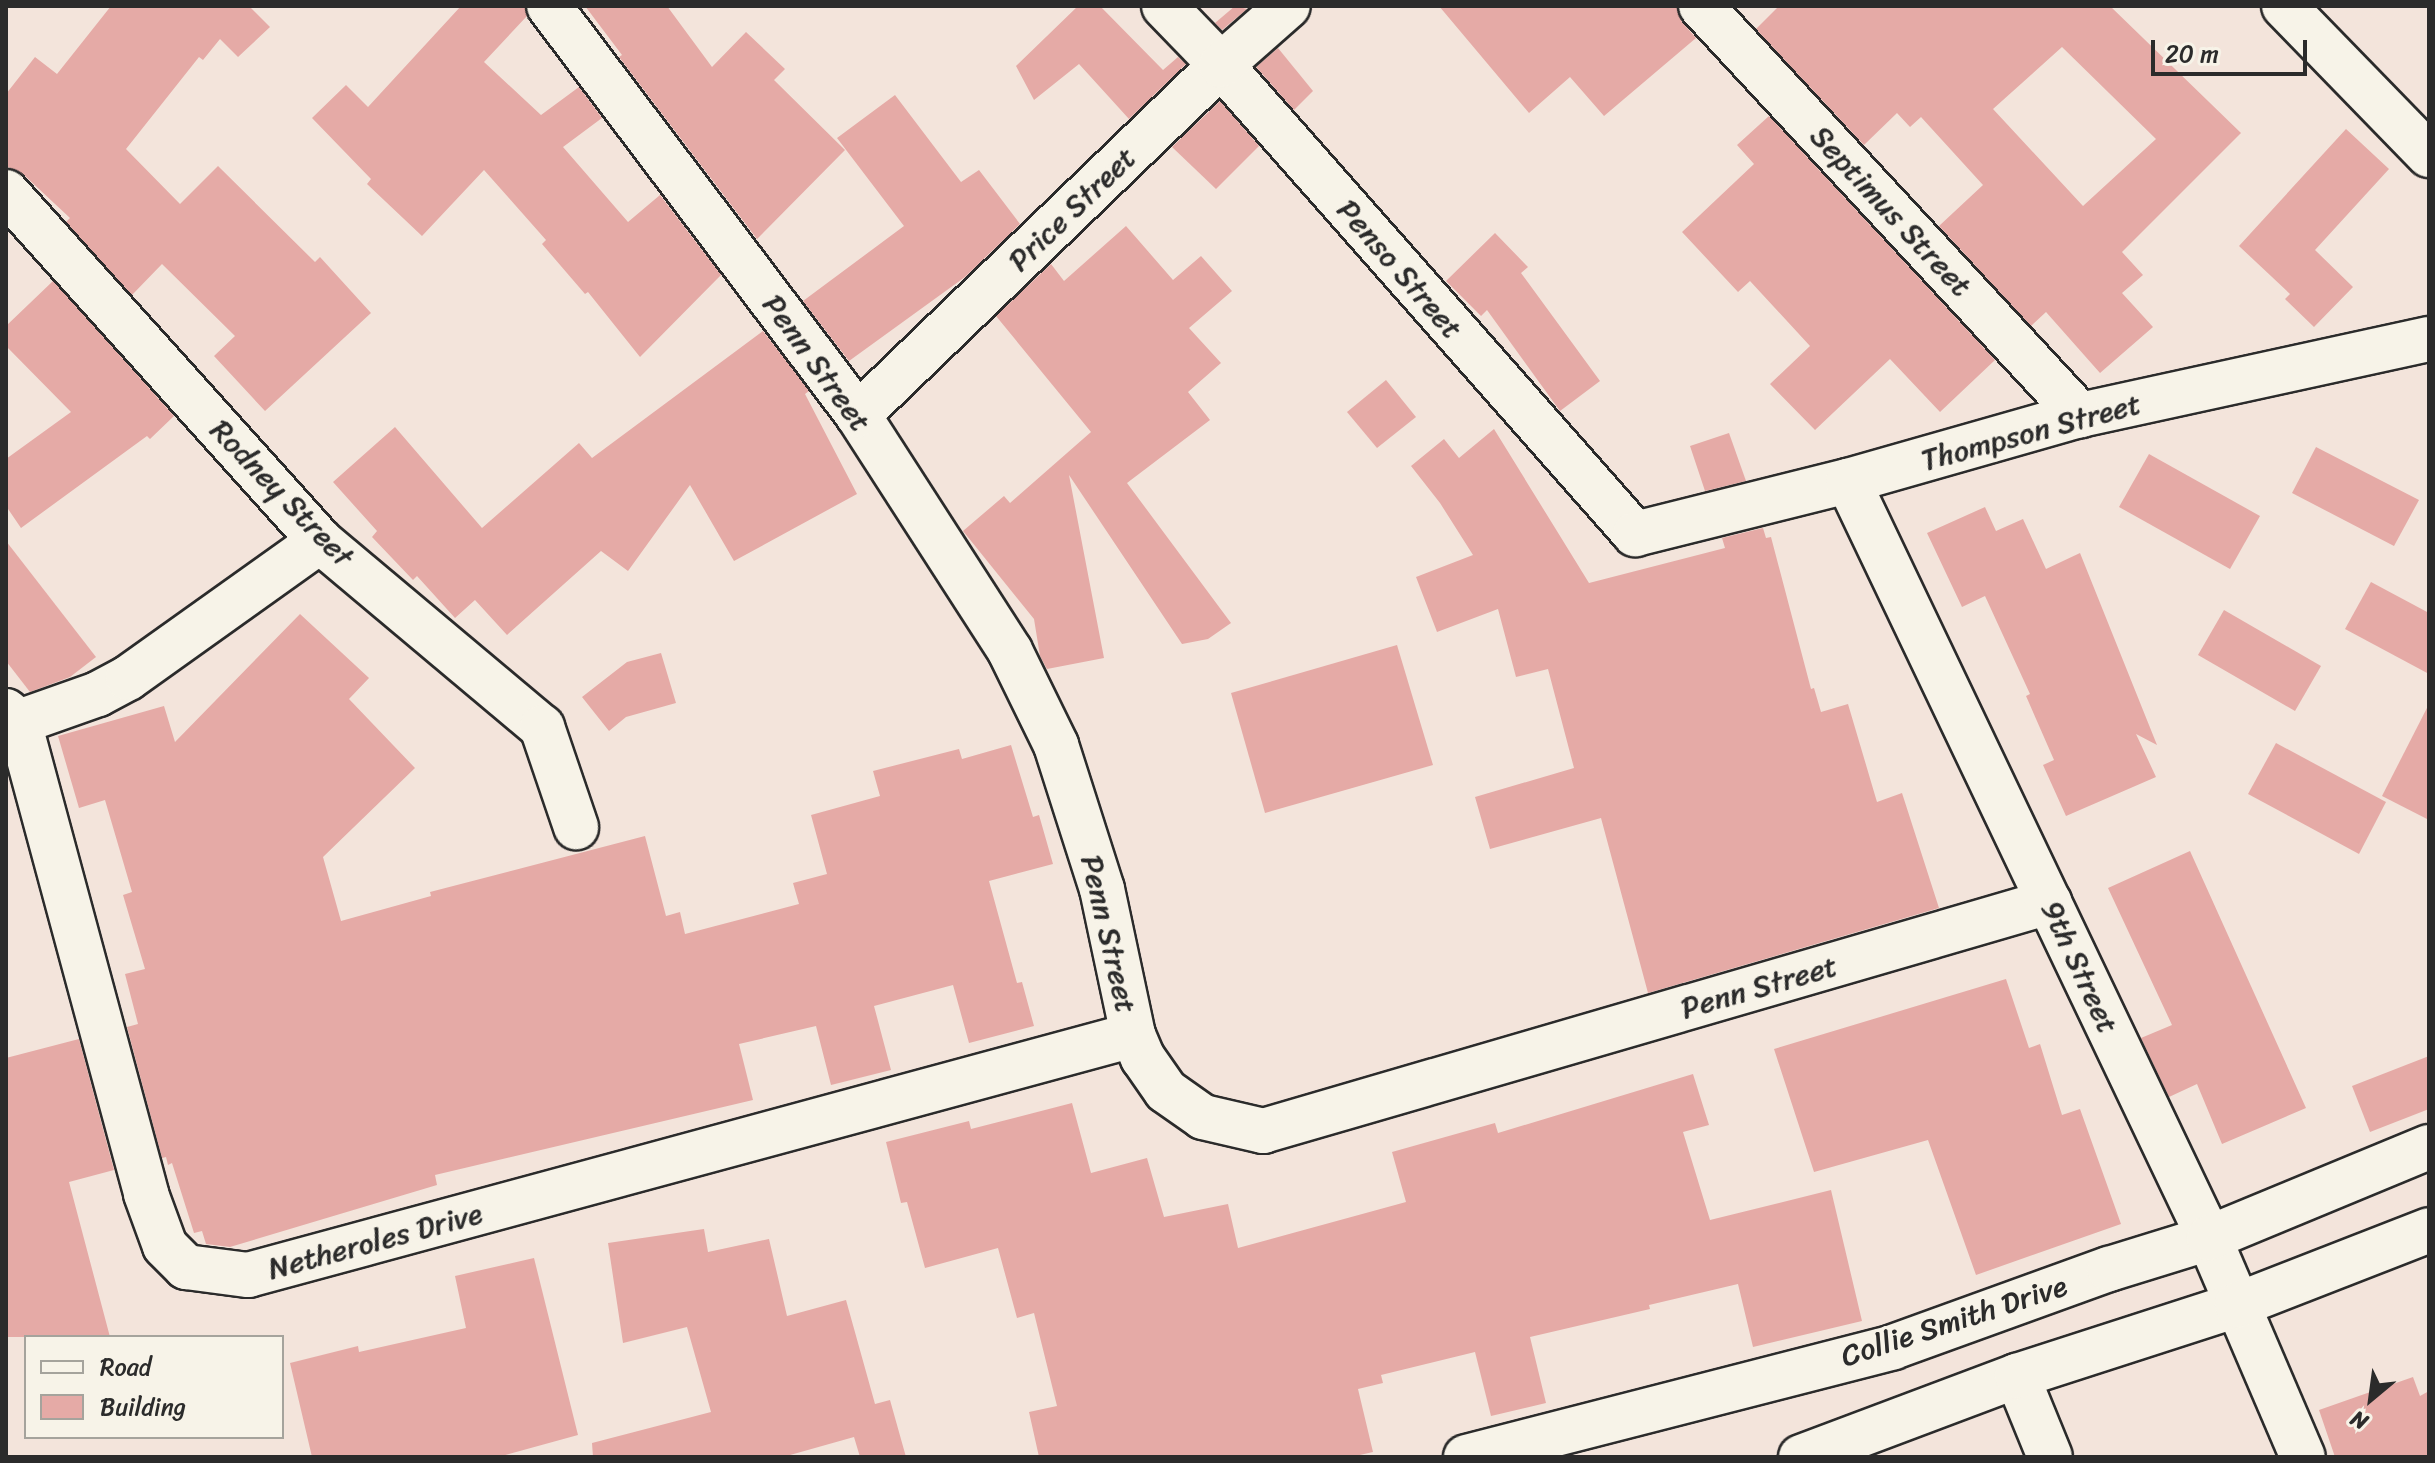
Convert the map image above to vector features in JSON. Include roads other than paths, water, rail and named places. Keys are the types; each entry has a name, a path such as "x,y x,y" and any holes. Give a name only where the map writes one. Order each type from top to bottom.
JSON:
{"street":[{"name":"Penn Street","path":"549,6 858,415 1010,651 1056,745 1102,889 1133,1035 1143,1058 1166,1091 1203,1117 1263,1131 2049,902"},
{"name":"Penso Street","path":"1164,6 1221,65 1635,534"},
{"name":"Price Street","path":"858,415 1221,65 1288,6"},
{"name":"Septimus Street","path":"1701,6 2080,415"},
{"path":"2284,6 2429,155"},
{"name":"Rodney Street","path":"6,192 320,541 542,727 576,827"},
{"name":"Thompson Street","path":"1635,534 1848,481 2080,415 2429,339"},
{"name":"9th Street","path":"1848,481 2209,1238 2303,1457"},
{"path":"13,717 98,694 128,678 320,541"},
{"name":"Netheroles Drive","path":"13,717 146,1194 165,1246 186,1267 248,1275 1133,1035"},
{"name":"Collie Smith Drive","path":"1466,1457 1893,1347 2109,1269 2209,1238 2429,1147"},
{"path":"1801,1457 2017,1376 2237,1305 2429,1230"},
{"path":"2017,1376 2050,1457"}]}
